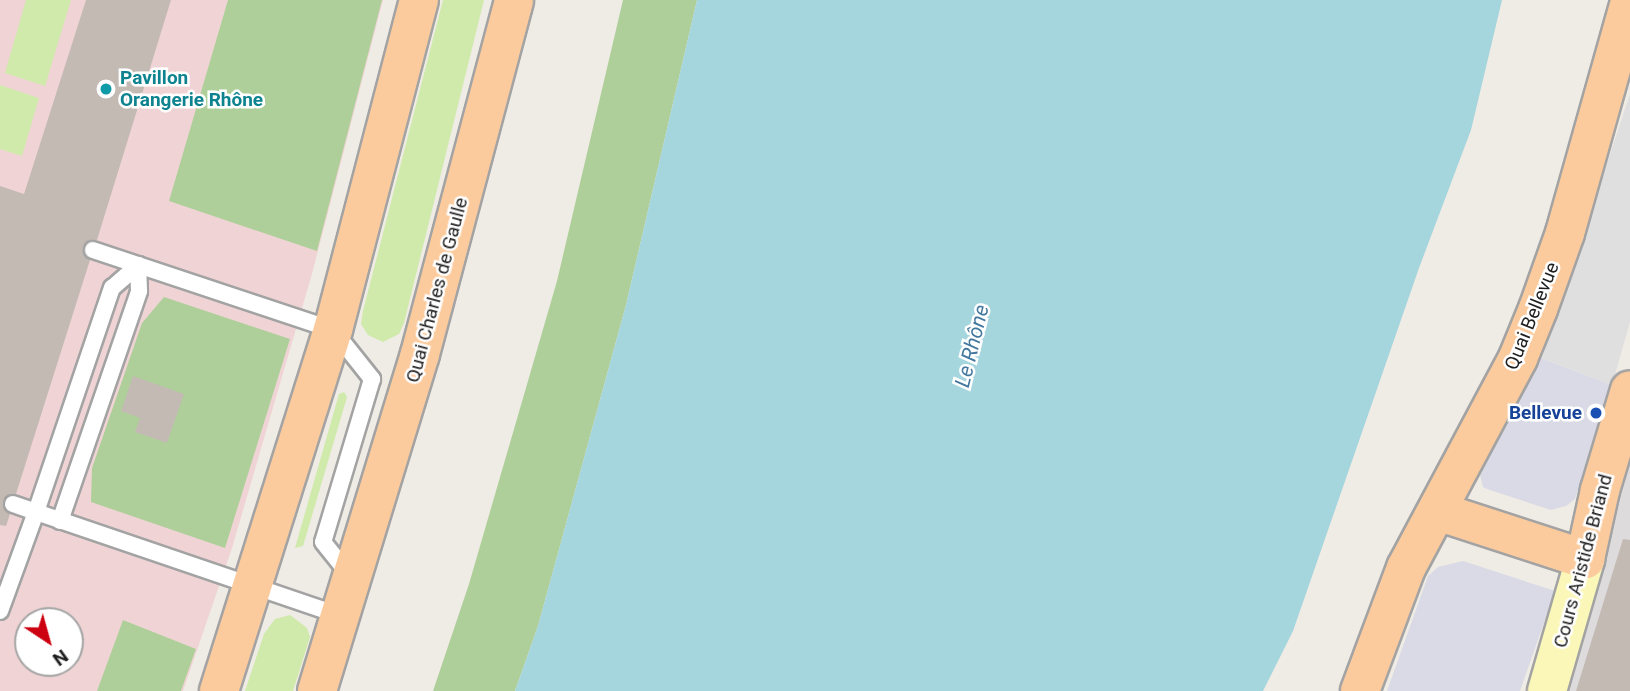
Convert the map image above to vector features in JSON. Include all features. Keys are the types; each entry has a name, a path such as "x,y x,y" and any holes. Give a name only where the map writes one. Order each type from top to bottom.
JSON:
{"main road":[{"path":"219,691 333,330 419,0"},
{"name":"Quai Charles de Gaulle","path":"317,691 420,354 514,0"},
{"name":"Quai Bellevue","path":"1360,691 1406,568 1518,358 1538,309 1564,233 1630,2"},
{"name":"Cours Aristide Briand","path":"1547,691 1585,559 1600,490 1630,390"},
{"path":"1437,511 1585,559"}],"lane":[{"path":"93,250 333,330 372,379 323,542 352,579"},
{"path":"0,611 112,288 138,265"},
{"path":"60,521 139,291 138,265"},
{"path":"13,504 341,617"}],"shaded area":[{"path":"0,0 383,0 312,274 232,548 183,691 0,691"},
{"path":"1630,94 1630,322 1612,385 1542,358"},
{"path":"1541,358 1612,385 1575,499 1566,506 1551,510 1487,489 1483,487 1480,475"},
{"path":"1630,420 1630,691 1553,691"},
{"path":"1463,561 1555,591 1520,691 1387,691 1428,576 1438,567"}],"green space":[{"path":"26,0 71,0 45,86 5,73"},
{"path":"228,0 382,0 317,251 169,201"},
{"path":"443,0 484,0 404,323 399,334 383,342 368,335 361,324 363,311"},
{"path":"623,0 697,0 626,305 538,626 515,691 433,691 469,584 557,281"},
{"path":"0,85 39,98 22,156 0,149"},
{"path":"164,297 290,339 225,548 91,502 92,468 142,323"},
{"path":"344,392 347,397 303,546 295,548 339,394"},
{"path":"290,615 307,628 310,637 293,691 245,691 264,634 275,619"},
{"path":"123,620 196,649 181,691 97,691"}],"water":[{"name":"Le Rhône","path":"697,0 1502,0 1471,130 1419,268 1293,631 1263,691 515,691 538,626 626,305"}],"building":[{"path":"86,0 171,0 97,240 87,242 83,247 85,256 90,260 16,494 7,496 3,501 5,510 10,514 6,526 0,525 0,186 24,194"},
{"path":"133,376 184,394 167,443 135,432 140,418 121,411"},
{"path":"1623,539 1630,540 1630,691 1576,691"}],"place":[{"name":"Pavillon Orangerie Rhône","path":"106,89"},
{"name":"Bellevue","path":"1596,413"}]}
